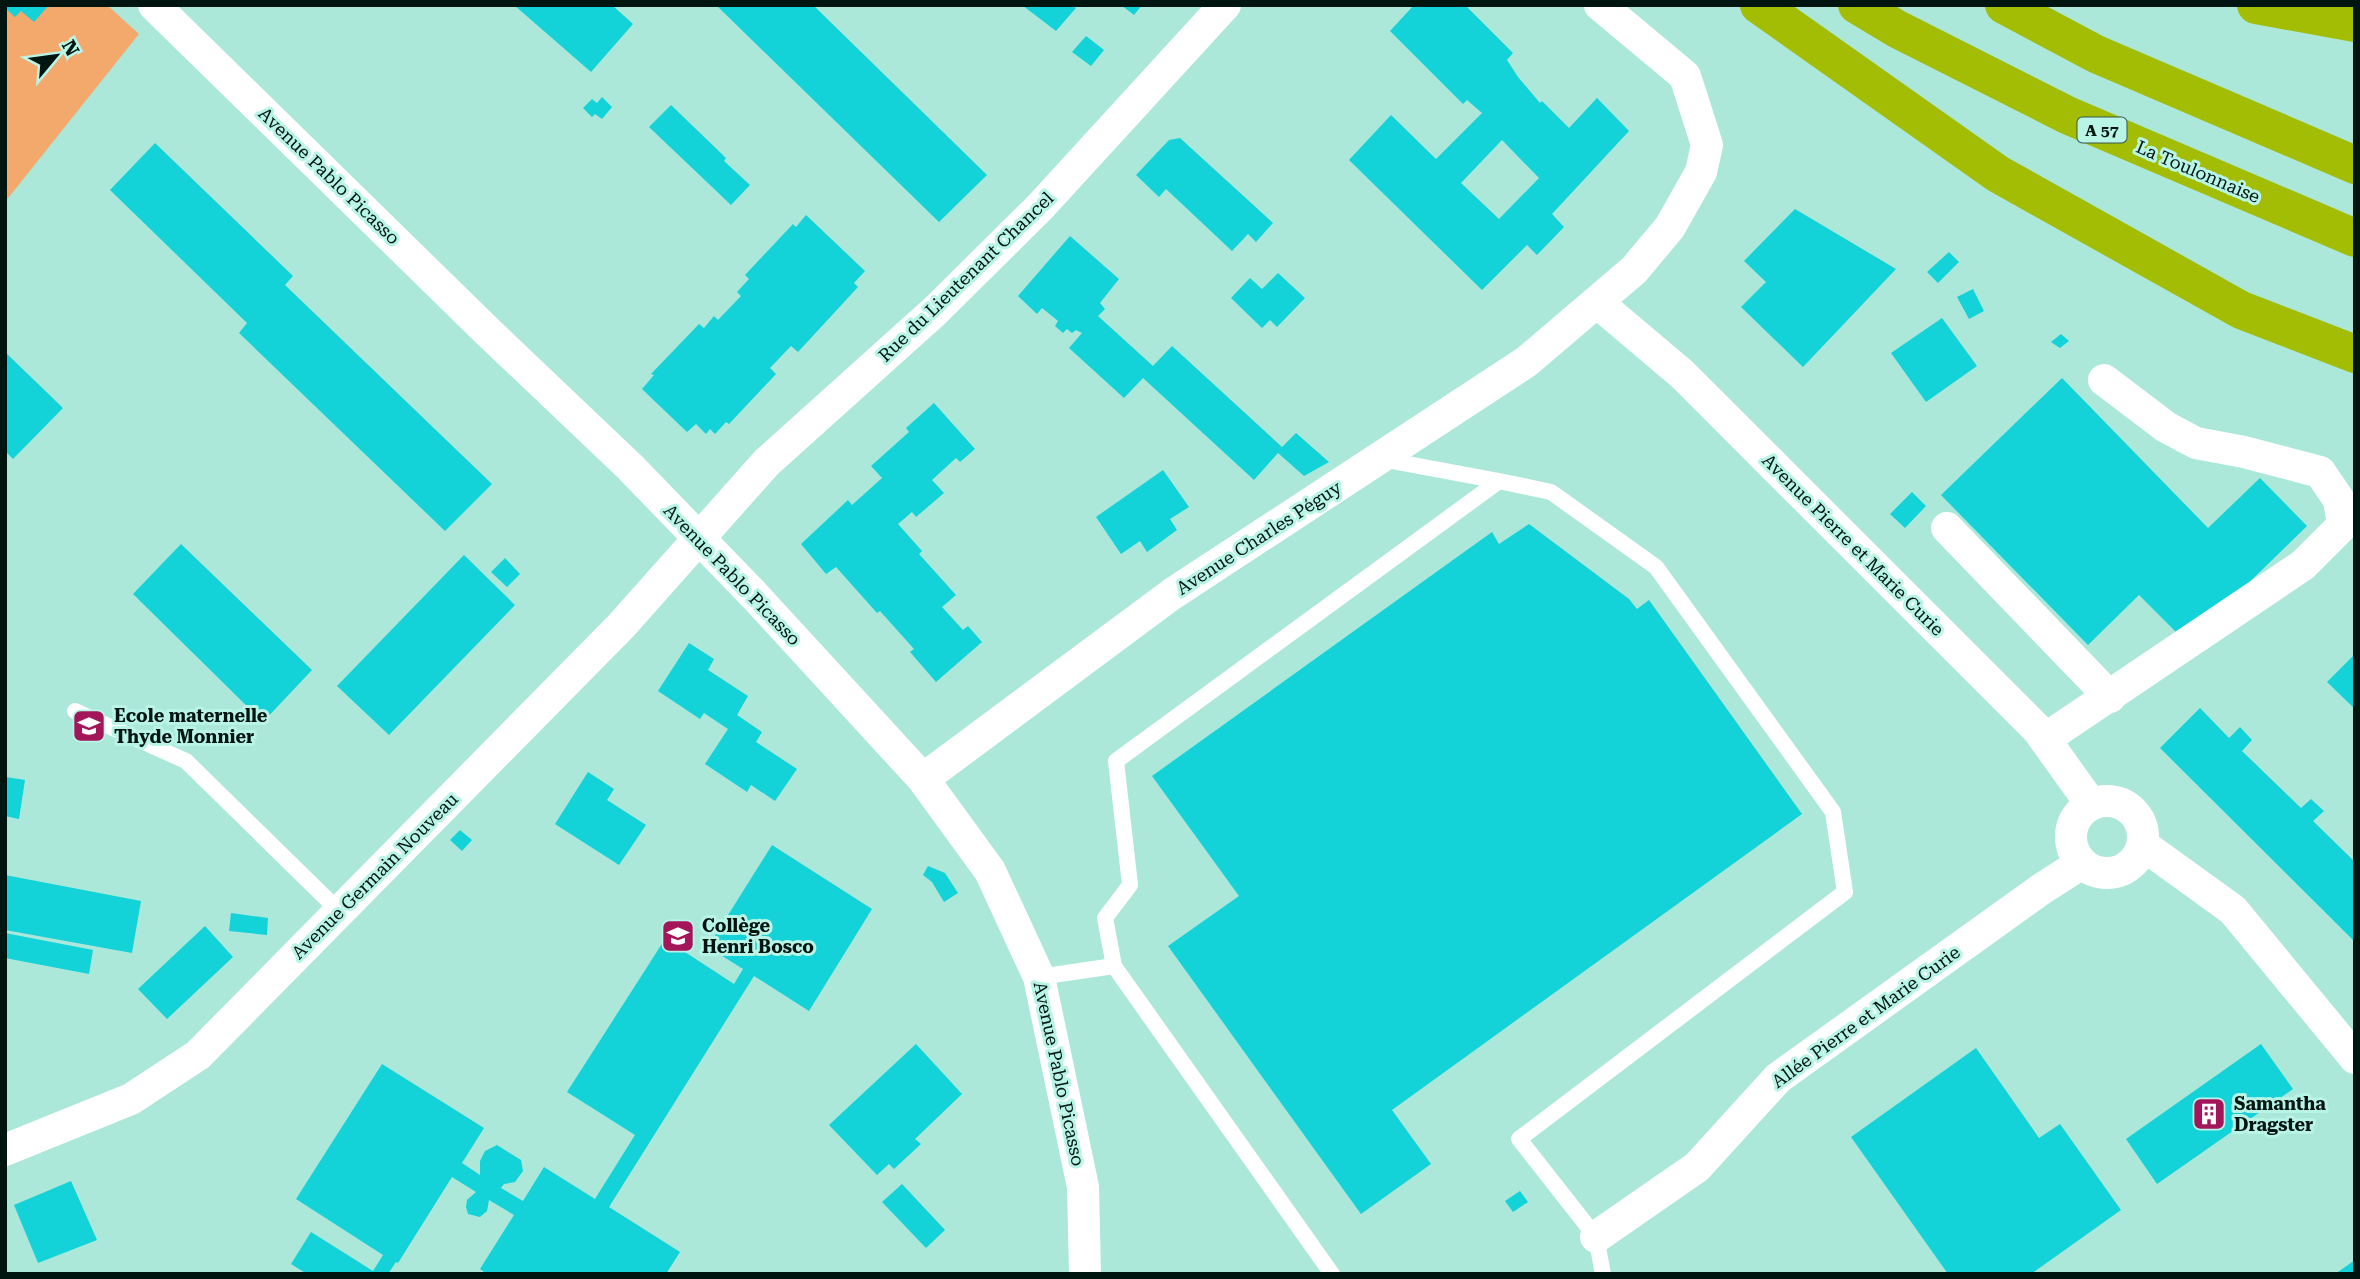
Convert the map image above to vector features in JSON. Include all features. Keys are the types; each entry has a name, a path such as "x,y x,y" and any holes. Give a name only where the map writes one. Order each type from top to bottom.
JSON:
{"highway":[{"path":"1759,5 1998,174 2241,310 2355,354"},
{"name":"La Toulonnaise","path":"1857,5 1897,29 2067,115 2355,238"},
{"path":"2004,5 2096,54 2355,164"},
{"path":"2256,5 2355,23"}],"street":[{"name":"Avenue Pablo Picasso","path":"154,5 630,467 923,779 990,871 1038,976 1083,1186 1085,1274"},
{"name":"Rue du Lieutenant Chancel","path":"697,539 767,461 935,311 1040,207 1225,5"},
{"name":"Avenue Charles Péguy","path":"923,779 1172,594 1526,362 1634,271 1670,227 1701,172 1707,145 1685,76 1600,5"},
{"name":"Avenue Pierre et Marie Curie","path":"1598,303 1682,374 2028,720 2045,739 2091,804"},
{"path":"2045,739 2303,565 2343,525 2339,500 2320,472 2244,452 2196,443 2166,427 2104,380"},
{"path":"1947,528 2110,696"},
{"name":"Avenue Germain Nouveau","path":"5,1150 131,1099 198,1055 621,626 697,539"},
{"path":"2102,800 2125,805 2141,822 2143,845 2138,857 2118,872 2092,871 2075,854 2071,843 2074,820 2081,810 2102,800"},
{"path":"2143,845 2233,910 2355,1058"},
{"name":"Allée Pierre et Marie Curie","path":"1595,1237 1697,1167 1779,1077 2040,890 2082,863"}],"lane":[{"path":"1381,459 1551,492 1656,567 1833,812 1845,892 1519,1139 1595,1237 1603,1274"},
{"path":"1332,1274 1114,966 1105,918 1130,885 1116,761 1499,481"},
{"path":"75,711 186,761 340,912"},
{"path":"1038,976 1114,966"}],"shaded area":[{"path":"5,5 107,5 139,34 5,202"}],"building":[{"path":"5,5 49,5 34,22 21,11 15,17"},
{"path":"514,5 612,5 633,24 591,72"},
{"path":"716,5 813,5 987,175 939,222"},
{"path":"1022,5 1072,5 1076,8 1056,31"},
{"path":"1121,5 1142,5 1134,15"},
{"path":"1414,5 1465,5 1513,53 1507,60 1518,77 1540,103 1542,101 1569,128 1597,98 1629,131 1552,214 1564,227 1537,255 1527,245 1482,290 1349,160 1391,115 1436,159 1482,113 1467,100 1463,104 1390,31","holes":["1502,140 1539,178 1499,219 1461,183"]},
{"path":"1086,36 1104,50 1091,66 1072,52"},
{"path":"602,97 612,107 602,119 595,114 592,117 583,108 592,99 597,103"},
{"path":"671,105 750,185 731,205 649,127"},
{"path":"1180,138 1273,223 1256,242 1248,234 1232,251 1166,189 1159,197 1136,175 1169,140"},
{"path":"155,143 293,276 285,285 492,484 445,531 239,333 247,323 110,190"},
{"path":"1795,209 1896,269 1803,367 1741,307 1766,282 1744,261"},
{"path":"806,215 865,271 854,283 858,287 798,352 791,346 770,368 776,374 729,424 726,422 715,434 710,429 706,434 696,424 687,432 642,389 654,375 651,374 699,324 704,328 714,316 718,320 741,296 737,292 749,279 745,275 793,224 796,227"},
{"path":"1070,236 1119,279 1100,303 1105,309 1098,316 1153,366 1172,346 1282,447 1296,433 1329,462 1304,476 1278,453 1254,480 1143,378 1124,398 1069,348 1082,333 1076,330 1072,333 1067,329 1063,333 1055,326 1058,321 1042,308 1037,314 1018,296"},
{"path":"1949,252 1959,262 1938,283 1927,272"},
{"path":"1278,273 1305,298 1277,327 1270,320 1262,328 1231,298 1250,278 1262,289"},
{"path":"1973,289 1984,311 1969,319 1957,297"},
{"path":"1942,318 1977,366 1926,402 1891,353"},
{"path":"2061,334 2069,341 2060,348 2051,342"},
{"path":"5,352 63,408 13,459 5,451"},
{"path":"2062,378 2208,528 2260,478 2307,526 2187,643 2139,595 2088,645 1941,495"},
{"path":"934,403 975,449 960,462 956,458 932,480 944,493 916,517 912,512 898,524 922,551 919,554 956,595 942,607 963,630 968,626 982,642 936,682 910,652 914,649 880,611 877,613 836,567 826,574 801,544 848,500 852,505 882,478 871,466 909,432 906,428"},
{"path":"1163,470 1189,507 1170,519 1177,530 1147,552 1140,541 1121,554 1096,517"},
{"path":"1912,492 1926,506 1905,528 1890,514"},
{"path":"1529,524 1629,599 1637,609 1649,600 1802,814 1392,1110 1431,1164 1361,1214 1168,946 1239,896 1152,776 1492,532 1499,544"},
{"path":"181,544 312,670 263,722 133,594"},
{"path":"464,555 515,605 389,735 337,686"},
{"path":"505,558 520,574 507,587 491,572"},
{"path":"689,643 714,659 708,670 748,696 737,715 762,732 756,742 797,769 775,801 751,785 747,792 705,764 728,729 704,713 700,719 658,691"},
{"path":"2355,654 2355,709 2327,682"},
{"path":"2200,708 2229,738 2240,727 2252,740 2242,751 2301,808 2311,799 2324,811 2313,821 2355,862 2355,942 2160,748"},
{"path":"588,772 614,789 607,800 646,825 619,865 555,824"},
{"path":"6,777 25,780 19,819 5,816"},
{"path":"460,830 472,840 462,851 450,840"},
{"path":"772,845 872,909 809,1011 754,976 609,1207 680,1252 666,1274 487,1274 480,1269 514,1215 489,1200 487,1211 480,1217 468,1214 467,1200 476,1192 452,1177 398,1263 396,1262 388,1274 307,1274 291,1264 311,1232 373,1271 383,1255 296,1199 382,1064 484,1128 462,1163 480,1175 480,1161 485,1151 497,1145 521,1160 523,1171 515,1182 504,1184 501,1188 523,1201 544,1167 595,1199 635,1135 567,1092 665,939 734,984 743,969 708,947"},
{"path":"928,866 945,873 958,893 944,902 932,882 923,875"},
{"path":"5,875 141,901 132,953 5,930"},
{"path":"231,913 268,918 267,935 229,931"},
{"path":"205,926 233,957 167,1019 138,989"},
{"path":"5,933 93,950 89,974 5,958"},
{"path":"916,1044 962,1094 915,1139 921,1144 894,1169 889,1164 877,1175 829,1125"},
{"name":"Samantha Dragster","path":"2261,1044 2293,1089 2157,1184 2126,1139"},
{"path":"1976,1048 2039,1138 2060,1124 2121,1210 2031,1274 1948,1274 1851,1137"},
{"path":"71,1181 97,1240 38,1263 14,1205"},
{"path":"902,1184 945,1230 926,1248 882,1202"},
{"path":"1520,1191 1528,1202 1513,1212 1505,1201"},
{"path":"2355,1260 2355,1274 2335,1274"}],"place":[{"name":"Ecole maternelle Thyde Monnier","path":"89,726"},
{"name":"Collège Henri Bosco","path":"678,936"},
{"name":"Samantha Dragster","path":"2209,1114"}]}
